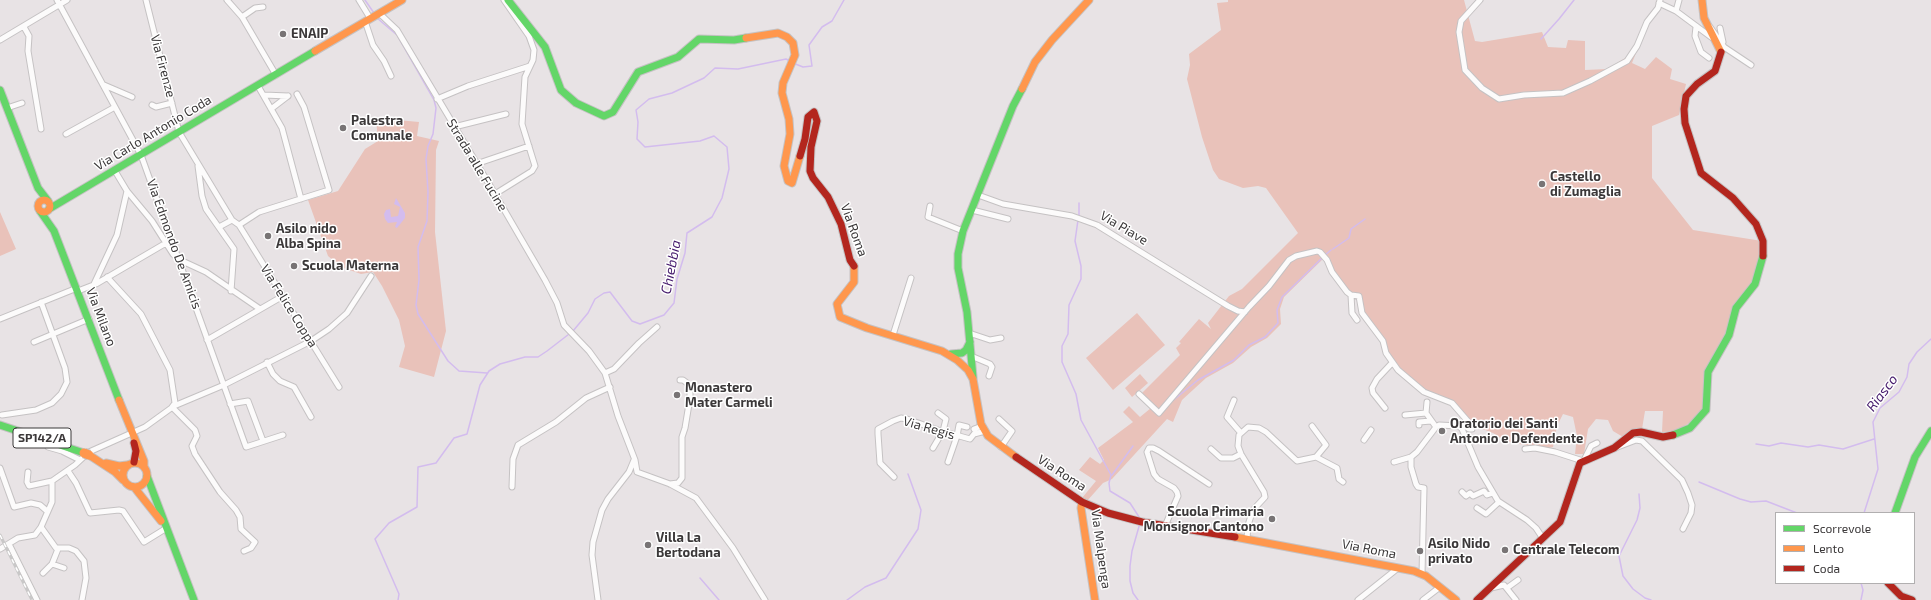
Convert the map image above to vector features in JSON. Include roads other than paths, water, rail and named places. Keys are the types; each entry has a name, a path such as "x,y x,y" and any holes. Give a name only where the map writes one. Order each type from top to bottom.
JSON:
{"main road":[{"name":"Via Carlo Antonio Coda","path":"45,206 62,202 402,0"},
{"name":"Via Roma","path":"508,0 526,25 545,47 561,90 576,103 604,116 613,112 638,72 678,57 699,39 734,40 778,33 787,37 793,43 795,55 783,83 782,93 789,119 790,134 784,166 788,181 792,183 805,139 807,121 811,113 814,112 817,121 811,147 810,171 813,178 828,197 841,224 847,250 855,269 854,282 837,304 840,317 849,322 953,355 966,357"},
{"path":"980,429 973,379 968,370 966,357 969,338 966,303 958,268 958,254 963,231 1013,106 1035,62 1052,40 1089,0"},
{"path":"1477,600 1560,522 1576,472 1583,461 1614,448 1633,433 1652,433 1663,437 1679,433 1690,428 1702,415 1707,403 1708,372 1729,335 1736,308 1754,284 1760,271 1764,250 1763,241 1756,224 1740,204 1726,191 1713,184 1701,174 1685,123 1684,109 1686,96 1697,84 1714,71 1721,52 1721,45 1708,25 1702,10 1702,0"},
{"name":"Via Milano","path":"0,91 132,434 144,460 146,472 194,600"},
{"name":"SP142/A","path":"0,425 42,438 101,462 119,466 130,463"},
{"name":"Via Roma","path":"980,429 1001,447 1082,502 1108,513 1165,526 1247,539 1398,568 1422,574 1456,600"},
{"path":"1895,512 1915,456 1931,431"},
{"name":"Via Milano","path":"130,463 136,451 132,434"},
{"name":"SP142/A","path":"101,462 123,480"},
{"path":"130,463 140,463 146,472 141,485 134,487 128,485 123,480 123,472 130,463"},
{"name":"Via Milano","path":"134,487 153,509 168,533"},
{"name":"Via Malpenga","path":"1082,502 1081,508 1095,600"},
{"path":"1889,584 1901,596 1912,600"}],"street":[{"path":"0,40 24,27 58,2 68,0"},
{"name":"Via Firenze","path":"146,0 179,132"},
{"path":"227,0 242,17 276,75"},
{"path":"359,0 368,20 373,45 384,61 390,76"},
{"path":"495,194 534,169 522,124 525,76 534,55 531,42 504,0"},
{"path":"1480,0 1462,21 1459,32 1465,70 1482,88 1499,99 1524,95 1563,93 1590,81 1627,61 1637,46 1647,22 1656,12 1660,1 1751,65"},
{"path":"1676,11 1679,0"},
{"name":"Via Edmondo De Amicis","path":"58,2 141,155 246,447 263,441"},
{"path":"242,17 255,8 263,7"},
{"name":"Strada alle Fucine","path":"379,13 397,30 495,194 545,280 557,303 564,325 589,351 605,373"},
{"path":"24,27 29,36 28,51 41,129"},
{"path":"1696,27 1695,36 1701,52 1710,58"},
{"path":"1720,28 1721,45"},
{"path":"437,99 468,86 530,66"},
{"path":"104,85 132,97"},
{"path":"258,86 282,128 301,199"},
{"path":"239,225 259,212 329,190 304,107 297,94"},
{"path":"264,95 288,96 271,109"},
{"path":"7,108 22,102"},
{"path":"152,105 156,107 172,103"},
{"path":"66,134 115,107"},
{"path":"454,127 506,114"},
{"name":"Via Felice Coppa","path":"179,132 232,220 239,225 339,387"},
{"path":"476,164 529,146"},
{"path":"197,162 202,196 206,209 234,249 231,291"},
{"path":"115,171 127,192 152,221 173,254 180,260 206,272 231,291 260,309"},
{"path":"94,284 96,275 117,235 127,192"},
{"name":"Via Piave","path":"978,195 1003,204 1072,216 1097,225 1228,306 1238,311 1245,312"},
{"path":"930,206 928,217 963,231"},
{"path":"972,210 1008,219"},
{"path":"219,227 232,220"},
{"path":"0,319 41,302 94,284 166,243"},
{"path":"1139,394 1159,413 1292,258 1306,252 1320,252 1327,260 1332,272 1349,294 1352,313 1357,320"},
{"path":"28,472 27,482 29,486 52,481 93,450 145,427 172,407 224,385 311,341 329,329 346,313 371,276"},
{"path":"106,277 141,314 170,370 175,403 172,407"},
{"path":"892,335 911,278"},
{"path":"1349,294 1359,296 1362,314 1383,341 1386,353 1392,363 1424,392 1433,397 1452,403 1472,426 1472,429 1462,424 1454,423 1453,425"},
{"path":"207,340 283,296"},
{"path":"2,415 36,410 52,403 61,394 67,382 65,368 41,302"},
{"path":"34,342 89,319"},
{"path":"657,327 614,369 605,373 618,416 639,474 670,484 696,498 744,564 764,600"},
{"path":"969,338 990,340 1000,338"},
{"path":"966,357 990,364 992,367 989,376"},
{"path":"267,362 273,374 280,381 294,387 312,417"},
{"path":"1385,408 1373,393 1372,388 1377,379 1392,363"},
{"path":"670,484 678,483 682,478 682,436 685,428 690,398 690,388 687,383 680,380"},
{"path":"512,487 513,459 518,445 556,422 586,398 610,387"},
{"path":"1234,400 1227,417 1241,433"},
{"path":"230,404 248,401 263,441 283,435"},
{"path":"1427,402 1426,413 1436,427"},
{"path":"172,407 195,430 197,436 192,446 194,454 220,492 240,516 241,529 253,539 254,545 244,551"},
{"path":"933,448 943,431 946,419 938,413"},
{"path":"1404,415 1426,413"},
{"name":"Via Regis","path":"894,477 880,463 878,429 901,418 970,439 980,429"},
{"path":"999,419 1012,430 1001,447"},
{"path":"1419,425 1419,422 1431,421"},
{"path":"948,462 958,436 959,425 967,427"},
{"path":"1394,462 1411,456 1417,452 1439,425 1459,426 1462,429 1478,467 1499,502 1527,520 1536,528 1542,538"},
{"path":"1247,539 1248,524 1253,510 1265,497 1264,492 1241,454 1238,440 1241,433 1248,427 1260,428 1266,432 1296,462 1316,457 1326,445 1312,426"},
{"path":"1364,440 1371,430"},
{"path":"1614,448 1636,440 1642,441 1682,480 1692,505 1691,513 1683,529"},
{"path":"1525,449 1535,448 1555,452 1583,461 1591,446 1597,443"},
{"path":"48,447 84,456"},
{"path":"1165,526 1178,496 1174,488 1158,479 1154,474 1147,452 1149,448 1159,451 1209,484"},
{"path":"1211,449 1221,458 1233,458 1241,454"},
{"path":"1411,456 1411,467 1416,484 1418,487 1424,488 1422,574"},
{"path":"1316,457 1337,468 1339,479 1343,482"},
{"path":"598,600 592,555 593,542 602,510 608,499 629,472 634,459"},
{"path":"0,468 14,507 31,503 40,505 48,511"},
{"path":"68,470 76,483 90,513 119,510 123,511 144,542 168,533"},
{"path":"0,549 18,538 34,535 41,527 52,502 52,481"},
{"path":"1462,492 1466,496 1470,493 1473,496 1484,492 1487,495 1493,493"},
{"path":"1477,508 1486,514 1499,502"},
{"path":"41,527 58,549"},
{"path":"9,544 37,600"},
{"path":"43,573 52,564 58,549 64,547 76,551 84,560 86,578 82,600"},
{"path":"52,564 64,568"},
{"path":"1358,600 1398,568"},
{"path":"1508,588 1518,580"},
{"path":"1490,588 1504,585 1508,588 1516,600"},
{"path":"1423,600 1440,587"}],"waterway":[{"path":"365,0 374,13"},
{"name":"Chiebbia","path":"793,63 803,67 812,66 809,45 822,27 832,21 844,0"},
{"path":"1541,39 1574,0"},
{"path":"377,18 397,35 434,100 436,108 433,134 428,146 426,159 428,192 427,221 418,247 419,280 416,305 418,314 448,361 459,371 487,373"},
{"name":"Chiebbia","path":"398,600 399,594 375,539 389,523 417,507 418,467 436,463 454,438 467,434 480,385 489,371 500,364 525,357 538,357 547,351 573,331 588,313 595,299 604,293 610,292 632,321 640,324 664,315 674,303 677,279 685,253 687,233 712,217 722,198 729,169 727,147 714,136 700,141 645,147 637,139 638,122 636,110 649,99 672,93 704,78 715,68 738,69 786,59 790,61"},
{"path":"1079,203 1079,217"},
{"path":"1333,249 1349,238 1351,229 1365,219"},
{"path":"1078,220 1075,241 1081,266 1081,279 1069,305 1068,334 1062,346 1062,362 1076,394 1081,420 1111,475 1109,483 1110,491 1130,503 1141,520"},
{"path":"1325,255 1331,250"},
{"path":"1171,402 1198,380 1234,360 1249,345 1265,337 1278,323 1277,310 1282,297 1322,258"},
{"name":"Riasco","path":"1864,512 1878,469 1873,422 1880,408 1899,392 1907,377 1909,364 1917,352 1931,339"},
{"path":"1756,444 1769,446 1781,443 1808,447 1819,445 1843,449 1874,439"},
{"path":"1112,475 1133,446"},
{"path":"847,600 865,587 886,578 918,529 921,510 908,474"},
{"path":"1699,482 1740,499 1751,502 1766,501 1794,512"},
{"path":"1639,494 1640,508 1637,520 1619,556 1623,576 1633,589 1645,598 1651,600"},
{"path":"1138,600 1133,593 1130,581 1130,566 1132,551 1140,523"},
{"path":"700,578 719,600"},
{"name":"Riasco","path":"1861,584 1863,590 1861,600"}],"railway":[{"path":"0,535 32,600"}],"place":[{"name":"ENAIP","path":"283,34"},
{"name":"Palestra Comunale","path":"343,128"},
{"name":"Castello di Zumaglia","path":"1542,184"},
{"name":"Asilo nido Alba Spina","path":"268,236"},
{"name":"Scuola Materna","path":"294,266"},
{"name":"Monastero Mater Carmeli","path":"677,395"},
{"name":"Oratorio dei Santi Antonio e Defendente","path":"1442,431"},
{"name":"Scuola Primaria Monsignor Cantono","path":"1272,519"},
{"name":"Villa La Bertodana","path":"648,545"},
{"name":"Centrale Telecom","path":"1505,550"},
{"name":"Asilo Nido privato","path":"1420,551"}]}
